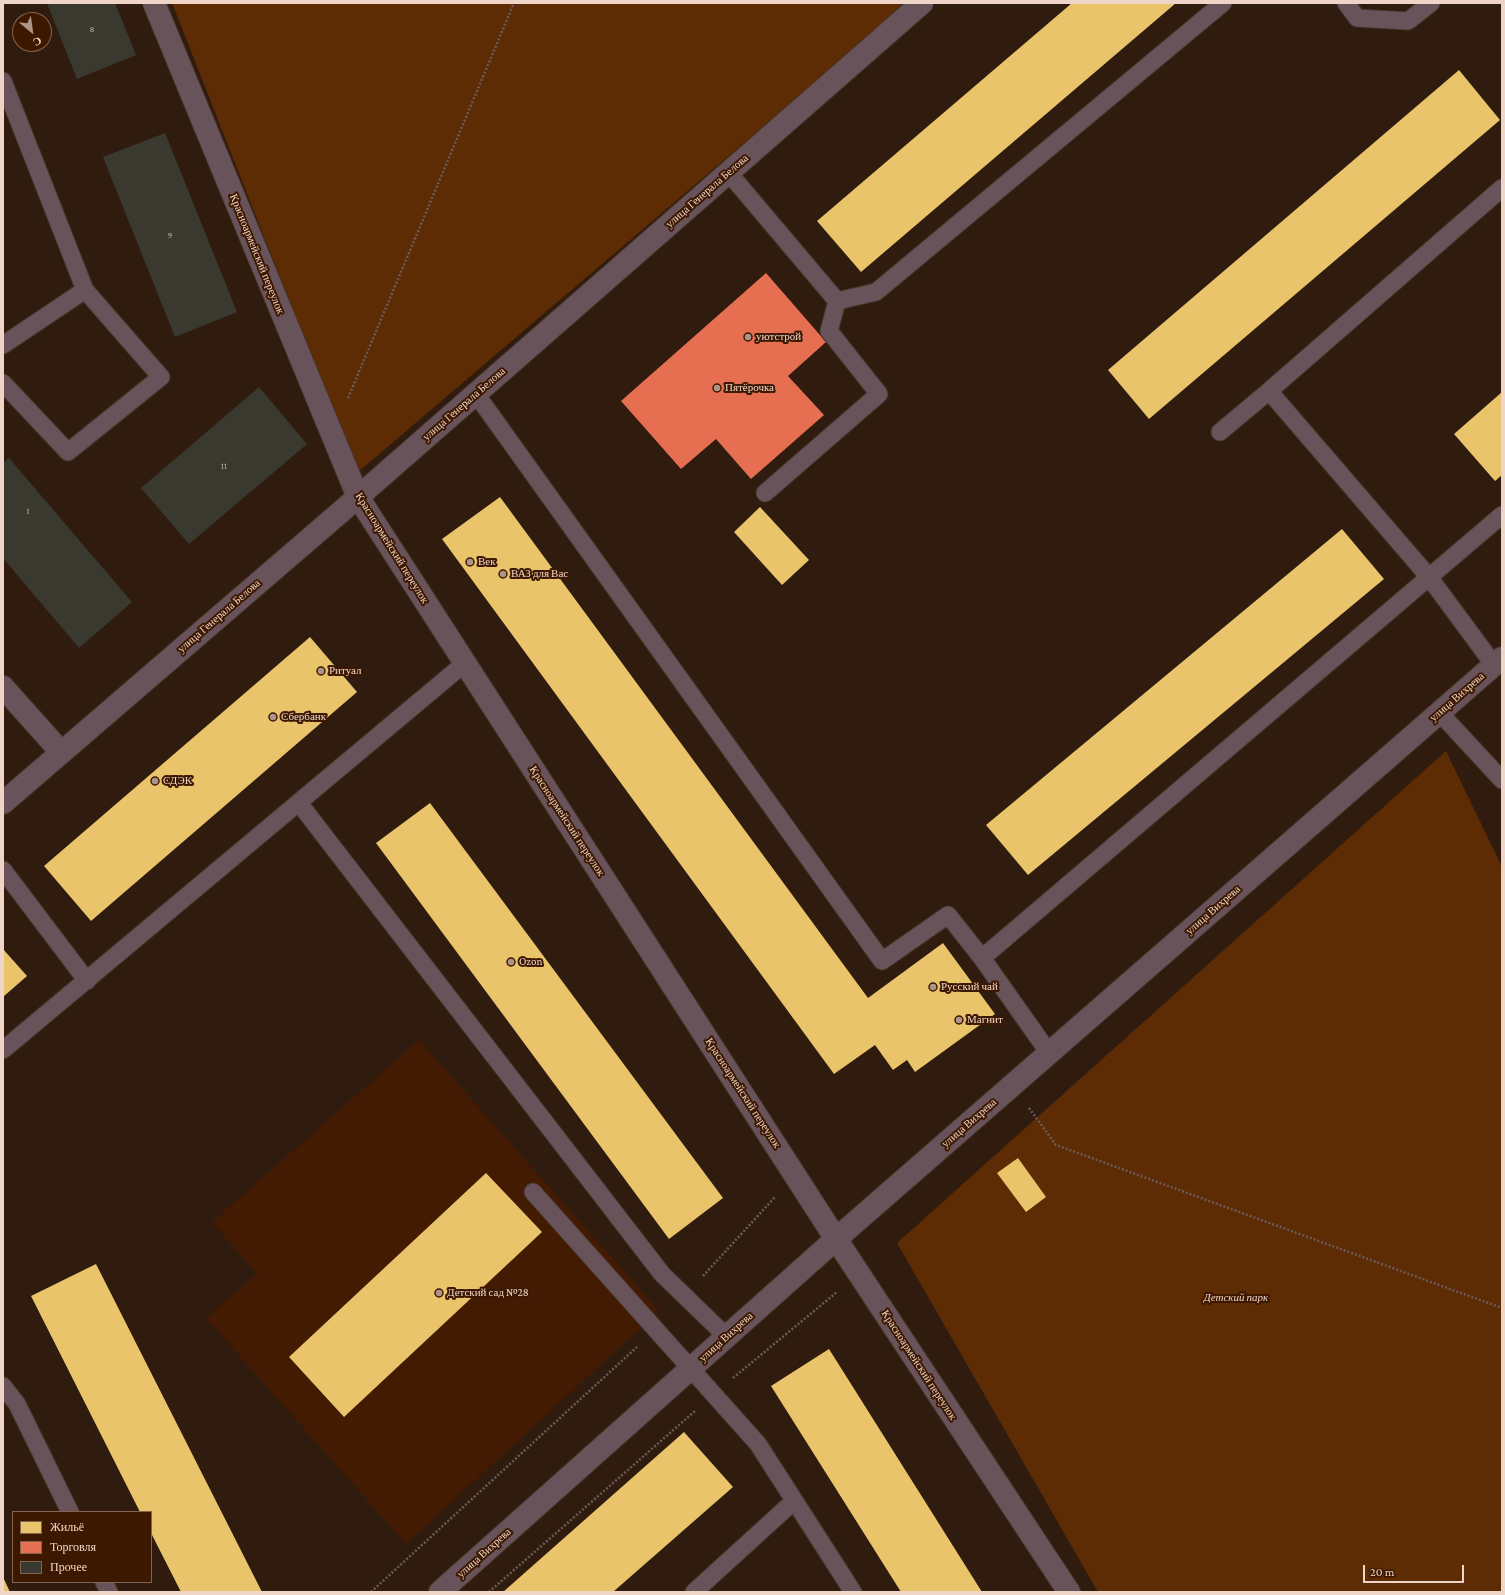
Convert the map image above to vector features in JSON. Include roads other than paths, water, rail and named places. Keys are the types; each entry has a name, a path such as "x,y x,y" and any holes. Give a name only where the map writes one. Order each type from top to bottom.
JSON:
{"street":[{"name":"Красноармейский переулок","path":"154,3 358,497 836,1239 1069,1592"},
{"name":"улица Генерала Белова","path":"3,803 358,497 922,3"},
{"name":"улица Вихрева","path":"440,1592 836,1239 1498,661"},
{"path":"3,687 61,752"}],"lane":[{"path":"837,301 876,292 1223,3"},
{"path":"1346,3 1357,18 1408,21 1431,3"},
{"path":"3,80 86,290 161,377 68,452 3,383"},
{"path":"728,172 837,301"},
{"path":"1220,432 1502,188"},
{"path":"3,345 86,290"},
{"path":"766,493 879,394 829,331 837,301"},
{"path":"1269,391 1429,577 1498,661"},
{"path":"476,394 882,961 948,915 982,958 1049,1053"},
{"path":"982,958 1502,515"},
{"path":"3,1050 465,663"},
{"path":"1439,712 1502,780"},
{"path":"299,803 662,1274 726,1337"},
{"path":"3,870 87,981"},
{"path":"533,1192 758,1444 853,1592"},
{"path":"3,1386 17,1404 70,1511"},
{"path":"694,1592 794,1500"},
{"path":"104,1583 109,1592"}],"place":[{"name":"уютстрой","path":"748,337"},
{"name":"Пятёрочка","path":"717,388"},
{"name":"Век","path":"470,562"},
{"name":"ВАЗ для Вас","path":"503,574"},
{"name":"Ритуал","path":"321,671"},
{"name":"Сбербанк","path":"273,717"},
{"name":"СДЭК","path":"155,781"},
{"name":"Ozon","path":"511,962"},
{"name":"Русский чай","path":"933,987"},
{"name":"Магнит","path":"959,1020"},
{"name":"Детский сад №28","path":"439,1293"}],"park label":[{"name":"Детский парк","path":"1236,1298"}]}
